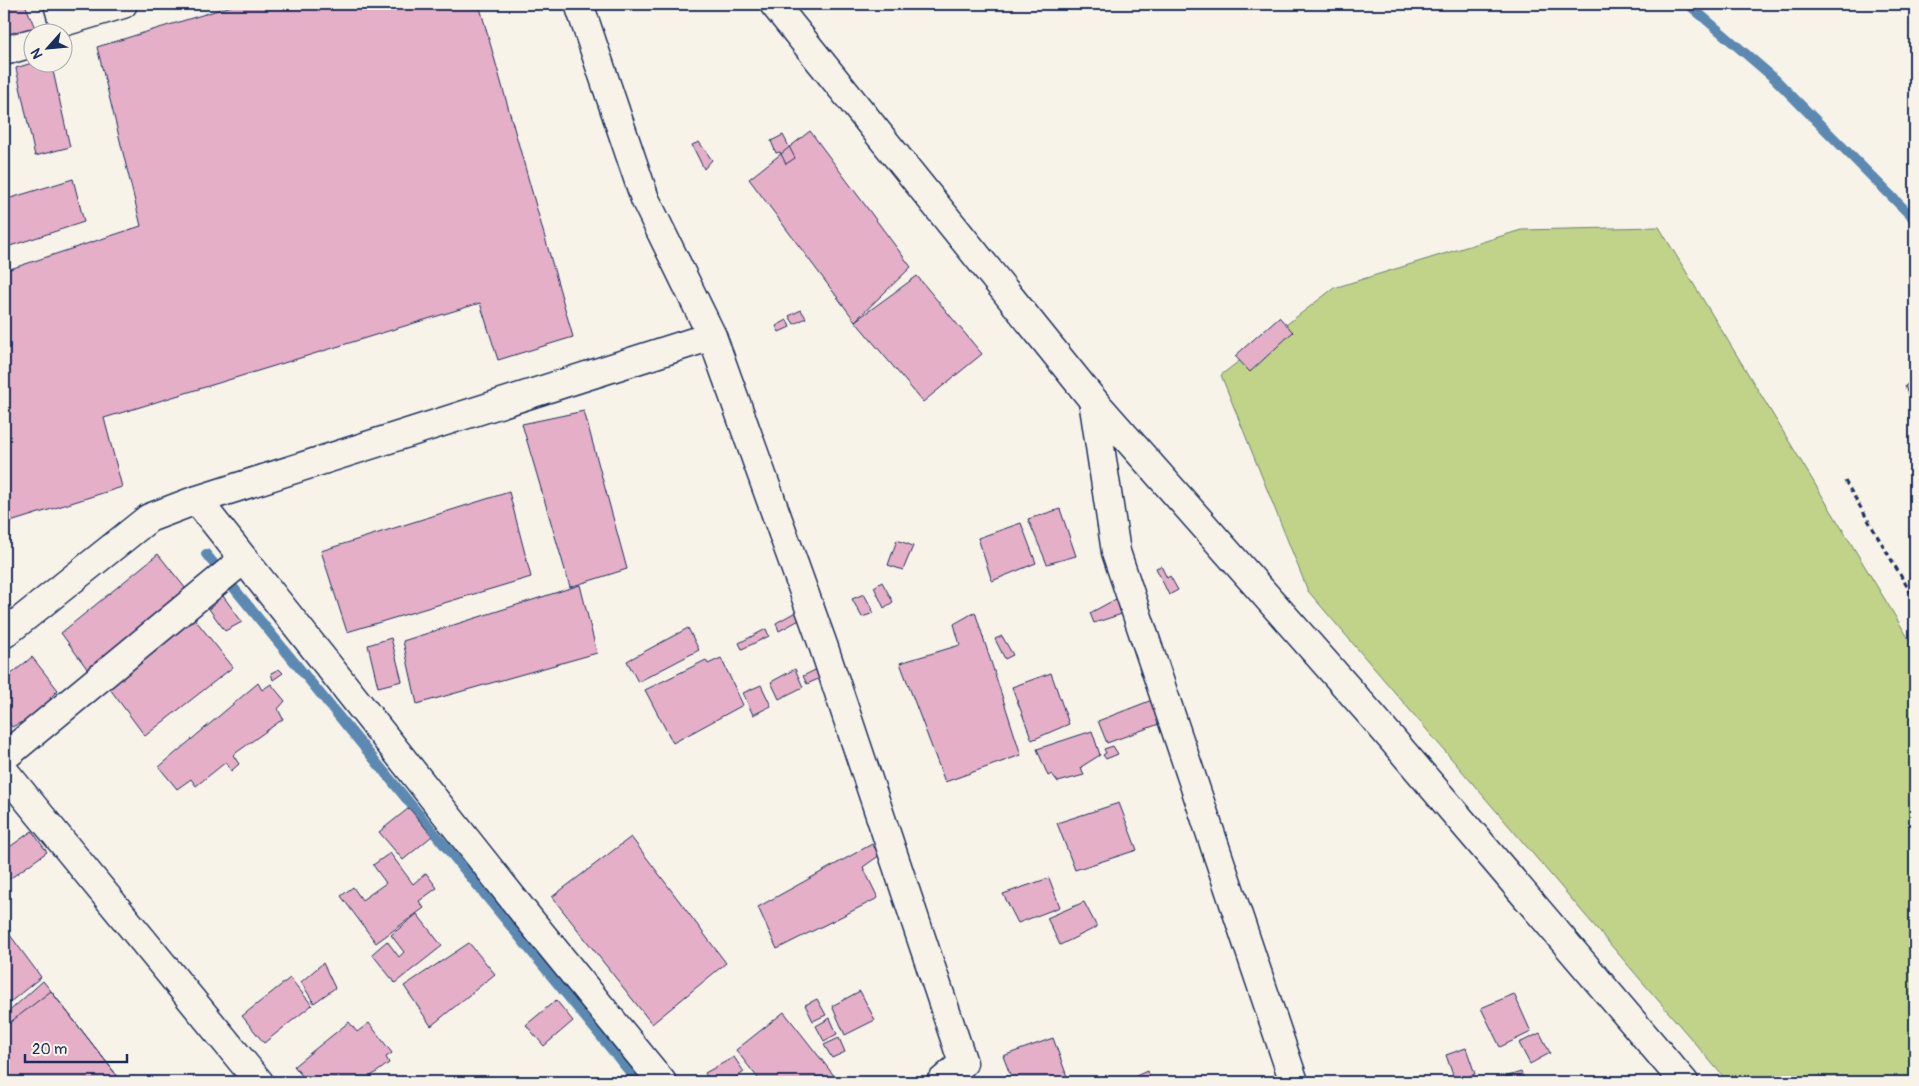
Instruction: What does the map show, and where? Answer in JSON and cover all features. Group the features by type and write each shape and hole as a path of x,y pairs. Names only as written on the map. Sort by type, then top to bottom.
{"street":[{"path":"59,19 123,4"},
{"path":"579,4 645,199 712,336 823,645 963,1063 941,1082"},
{"path":"774,4 1093,400 1374,718 1684,1082"},
{"path":"4,51 22,46"},
{"path":"4,634 149,518 197,500 712,336"},
{"path":"1093,400 1116,552 1294,1082"},
{"path":"197,500 524,912 662,1082"},
{"path":"4,758 244,559"},
{"path":"4,771 259,1082"}],"path":[{"path":"1845,481 1915,600"}],"green space":[{"path":"1659,227 1915,649 1915,1082 1728,1082 1308,591 1221,375 1334,288 1521,230"}],"building":[{"path":"4,4 25,4 32,22 22,22 22,33 4,39"},
{"path":"238,4 479,4 573,337 498,360 480,303 104,418 122,487 4,524 4,271 141,226 97,47"},
{"path":"22,66 22,72 53,72 70,147 35,156 16,68"},
{"path":"810,131 911,267 855,321 749,179"},
{"path":"783,135 795,158 786,164 780,152 776,153 771,141"},
{"path":"699,142 712,160 704,169 692,145"},
{"path":"73,179 84,222 4,248 4,200"},
{"path":"917,276 982,354 923,402 855,321"},
{"path":"801,310 806,318 794,324 789,316"},
{"path":"1279,317 1293,332 1250,372 1235,356"},
{"path":"787,320 790,327 779,332 776,326"},
{"path":"1911,382 1915,390 1915,397 1911,400 1905,386"},
{"path":"584,411 627,569 570,587 522,424"},
{"path":"509,492 531,577 347,632 321,551"},
{"path":"1060,509 1076,556 1047,564 1028,519"},
{"path":"1021,523 1036,563 992,581 978,538"},
{"path":"897,540 913,546 903,570 888,565"},
{"path":"158,554 186,589 88,670 61,633"},
{"path":"1161,566 1167,578 1170,576 1178,590 1169,595 1156,568"},
{"path":"882,582 893,602 884,608 874,587"},
{"path":"580,585 597,653 417,704 403,641"},
{"path":"864,594 874,613 862,617 852,599"},
{"path":"223,596 242,622 225,631 209,609 217,602 216,599"},
{"path":"1116,599 1122,614 1094,623 1090,613"},
{"path":"801,609 805,617 779,631 776,623"},
{"path":"975,612 1021,755 945,782 900,663 960,645 954,624"},
{"path":"193,617 233,667 145,736 107,685"},
{"path":"688,628 699,650 638,682 627,661"},
{"path":"766,629 769,636 742,649 739,643"},
{"path":"1002,636 1013,655 1005,659 995,639"},
{"path":"391,638 402,681 378,687 368,645"},
{"path":"32,657 58,690 50,698 53,705 24,725 22,722 12,727 4,717 4,680"},
{"path":"721,658 743,705 673,743 645,690 706,660 708,664"},
{"path":"821,667 825,676 807,684 803,676"},
{"path":"279,669 283,673 273,680 271,673"},
{"path":"795,669 803,687 779,699 771,682"},
{"path":"1051,673 1069,724 1032,740 1012,687"},
{"path":"258,683 262,690 271,684 285,701 278,709 283,719 233,755 239,764 231,771 226,762 196,786 191,779 177,789 159,767"},
{"path":"761,685 771,706 753,715 743,693"},
{"path":"1152,700 1159,724 1107,743 1098,721"},
{"path":"1092,731 1100,755 1081,767 1084,775 1058,782 1052,774 1048,776 1037,749"},
{"path":"1113,746 1118,754 1106,759 1103,755 1106,753 1104,749"},
{"path":"1119,803 1137,850 1075,870 1057,823"},
{"path":"409,808 432,836 403,860 379,832"},
{"path":"32,831 47,852 4,883 4,851"},
{"path":"631,837 726,963 652,1024 552,897"},
{"path":"872,844 880,855 863,867 878,898 777,949 758,907"},
{"path":"390,853 413,884 426,873 437,888 419,901 424,908 376,943 341,896 353,887 362,900 386,883 373,865"},
{"path":"1049,878 1060,907 1018,923 1003,894"},
{"path":"1084,902 1097,927 1060,945 1047,918"},
{"path":"417,914 442,946 395,983 372,954 387,941 399,957 404,952 391,935"},
{"path":"4,927 41,977 4,1007"},
{"path":"469,943 495,974 431,1026 404,986"},
{"path":"323,963 335,988 314,1003 301,982"},
{"path":"290,978 312,1005 264,1043 242,1016"},
{"path":"43,981 122,1082 4,1082 4,1016"},
{"path":"51,991 122,1082 4,1082 4,1027"},
{"path":"860,991 875,1020 845,1035 832,1006"},
{"path":"1514,994 1531,1032 1500,1047 1481,1008"},
{"path":"817,999 826,1015 813,1021 805,1005"},
{"path":"556,1000 573,1021 544,1046 526,1025"},
{"path":"784,1012 839,1082 761,1082 736,1050"},
{"path":"830,1018 837,1034 824,1041 816,1026"},
{"path":"349,1022 357,1032 369,1023 392,1053 386,1057 389,1063 363,1082 307,1082 294,1066"},
{"path":"1540,1033 1550,1053 1530,1064 1519,1043"},
{"path":"839,1038 845,1052 832,1058 824,1045"},
{"path":"1053,1038 1069,1082 1013,1082 1003,1056"},
{"path":"1466,1048 1475,1074 1455,1081 1446,1055"},
{"path":"734,1057 744,1072 729,1082 710,1082 705,1073"},
{"path":"1147,1071 1152,1082 1137,1082 1134,1077"},
{"path":"1521,1072 1525,1082 1489,1082"}],"waterway":[{"path":"1688,4 1774,78 1915,220"},
{"path":"206,554 638,1082"}]}
